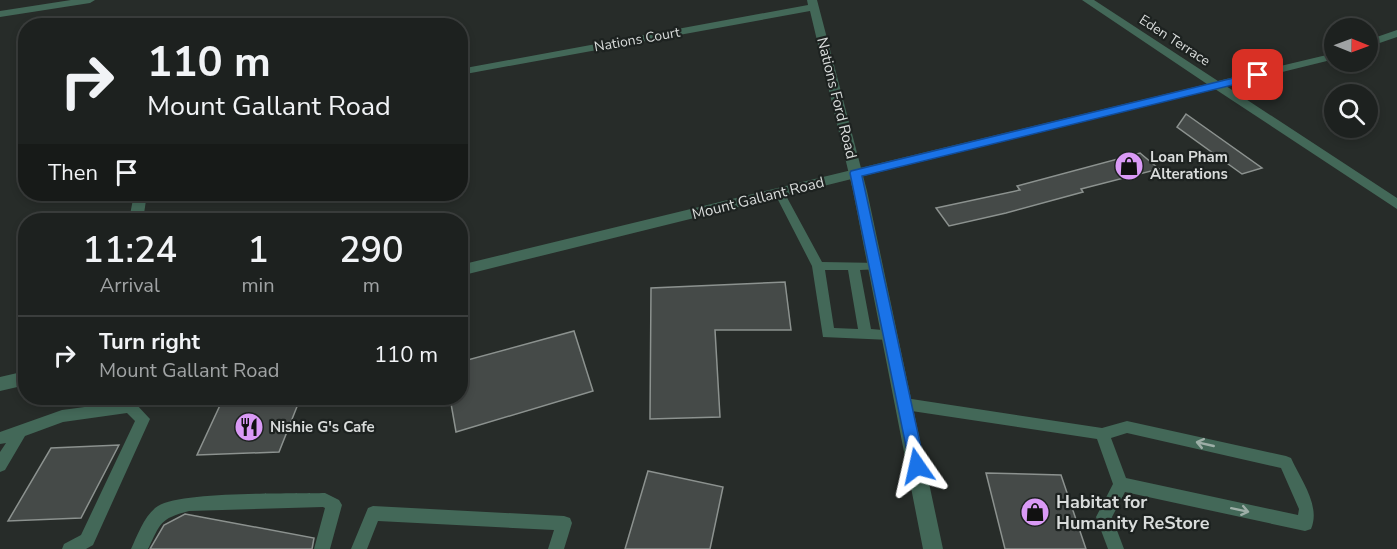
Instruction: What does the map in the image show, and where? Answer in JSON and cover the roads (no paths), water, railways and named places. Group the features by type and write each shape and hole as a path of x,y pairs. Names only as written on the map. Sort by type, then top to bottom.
{"street":[{"path":"0,14 90,0"},
{"name":"Eden Terrace","path":"1087,0 1397,204"},
{"name":"Nations Court","path":"468,70 813,4"},
{"name":"Nations Ford Road","path":"813,4 856,173 933,549"},
{"path":"1378,40 1397,33"},
{"name":"Mount Gallant Road","path":"468,269 1324,59"},
{"path":"0,384 18,380"}],"lane":[{"path":"779,192 818,266 828,333 890,335"},
{"path":"818,266 876,266"},
{"path":"853,266 865,334"},
{"path":"905,404 1102,434 1127,427 1286,463 1308,509 1305,524 1121,484"},
{"path":"0,438 62,416 130,407 143,420 87,540 70,549"},
{"path":"0,465 20,432"},
{"path":"1102,434 1121,484 1104,517 1116,549"},
{"path":"139,549 154,521 163,511 189,504 325,500 334,506 322,549"},
{"path":"359,549 373,513 564,523 556,549"}],"place":[{"name":"Loan Pham Alterations","path":"1129,166"},
{"name":"Nishie G's Cafe","path":"249,427"},
{"name":"Habitat for Humanity ReStore","path":"1035,512"}]}
